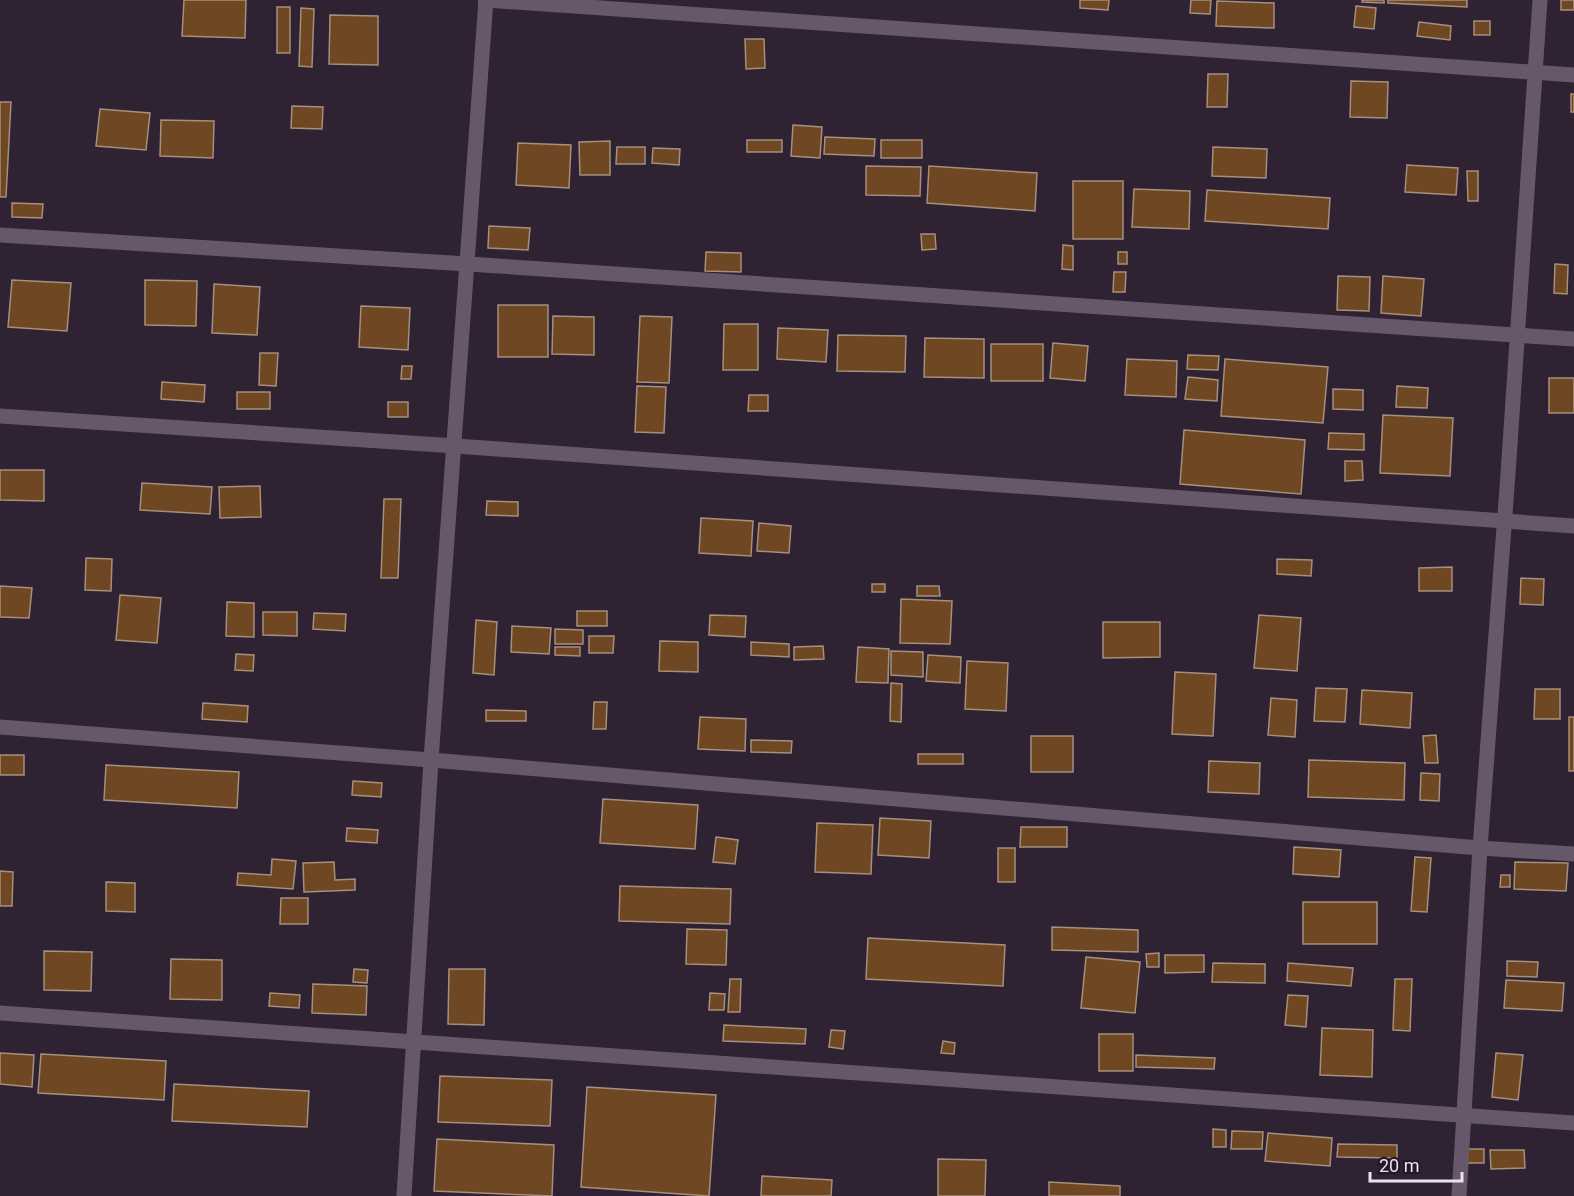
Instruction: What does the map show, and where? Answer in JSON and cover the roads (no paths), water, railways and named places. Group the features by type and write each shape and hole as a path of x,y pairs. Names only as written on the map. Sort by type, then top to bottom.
{"street":[{"path":"404,1196 432,760 486,0 1574,75"},
{"path":"1459,1196 1480,848 1540,0"},
{"path":"0,235 468,264 1574,339"},
{"path":"0,416 456,446 1574,526"},
{"path":"0,727 432,760 1574,854"},
{"path":"0,1013 1574,1123"}]}
